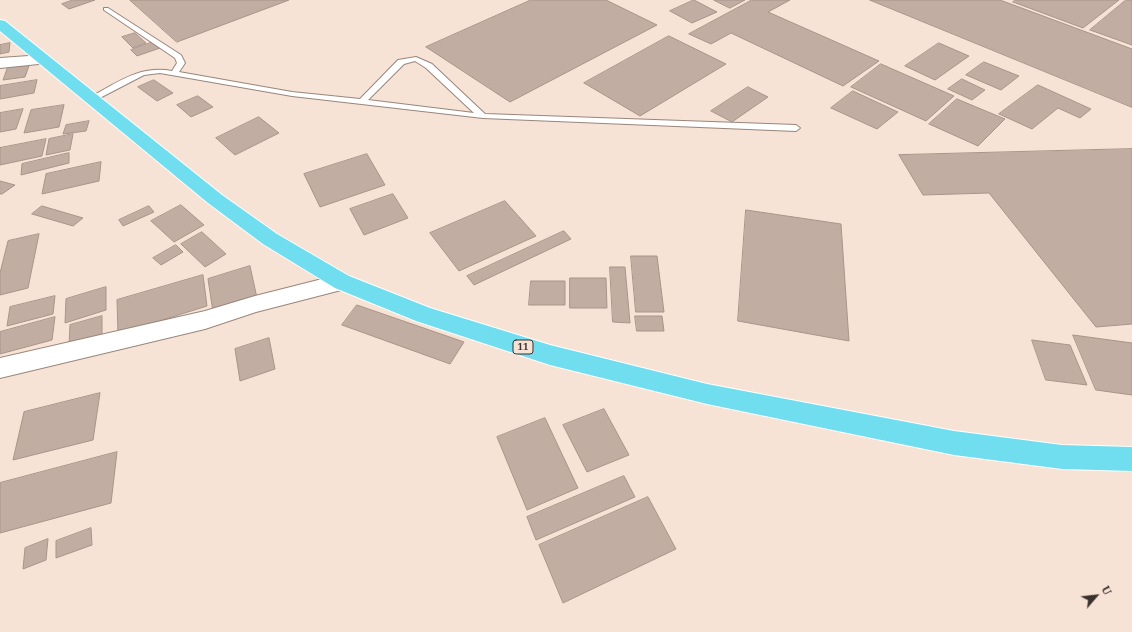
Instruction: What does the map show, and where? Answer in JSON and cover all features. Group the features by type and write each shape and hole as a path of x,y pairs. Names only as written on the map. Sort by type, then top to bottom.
{"highway":[{"name":"11","path":"0,24 220,203 270,239 342,282 424,315 509,343 707,394 954,443 1062,457 1132,459"}],"street":[{"path":"0,63 43,60"},
{"path":"0,368 205,320 255,304 342,282"}],"lane":[{"path":"106,8 178,57 181,63 174,74"},
{"path":"361,103 401,62 416,58 429,66 483,116"},
{"path":"92,100 142,73 156,71 261,90 361,103 483,116 796,128"}],"building":[{"path":"73,0 95,0 69,9 62,4"},
{"path":"130,0 289,0 177,42"},
{"path":"531,0 606,0 657,25 510,102 426,47"},
{"path":"694,0 717,12 692,23 670,11"},
{"path":"714,0 745,0 730,8"},
{"path":"752,0 790,0 768,12 879,61 843,86 731,33 711,44 689,34"},
{"path":"870,0 1000,0 1132,49 1132,107"},
{"path":"1015,0 1119,0 1083,28 1013,2"},
{"path":"1126,0 1132,0 1132,45 1090,30"},
{"path":"135,33 146,43 133,48 122,37"},
{"path":"669,36 726,64 640,116 584,83"},
{"path":"153,42 160,48 137,56 131,50"},
{"path":"10,43 9,52 0,54 0,45"},
{"path":"939,43 969,56 935,80 905,66"},
{"path":"984,62 1019,76 1001,90 966,75"},
{"path":"30,63 25,77 3,80 8,66"},
{"path":"881,64 954,96 926,121 851,87"},
{"path":"962,79 985,90 972,100 948,89"},
{"path":"37,80 34,93 0,99 0,86"},
{"path":"154,80 173,93 157,101 138,87"},
{"path":"1038,85 1091,109 1080,118 1058,108 1032,129 999,114"},
{"path":"748,87 768,97 732,122 711,111"},
{"path":"853,91 898,112 877,129 831,108"},
{"path":"198,96 213,107 191,117 177,105"},
{"path":"957,99 1005,119 978,146 929,124"},
{"path":"64,105 59,127 24,133 31,110"},
{"path":"23,109 16,129 0,132 0,113"},
{"path":"259,117 279,133 235,155 216,138"},
{"path":"89,121 86,131 63,134 66,125"},
{"path":"73,134 70,150 46,155 49,139"},
{"path":"46,139 42,156 0,165 0,148"},
{"path":"1132,149 1132,324 1096,327 989,193 923,195 899,155"},
{"path":"69,153 69,163 21,175 22,164"},
{"path":"367,154 385,185 320,207 304,174"},
{"path":"101,162 99,181 42,194 46,174"},
{"path":"0,181 15,185 0,194"},
{"path":"393,194 408,218 364,235 350,209"},
{"path":"505,201 536,236 459,271 430,233"},
{"path":"181,205 204,225 174,242 151,221"},
{"path":"42,206 83,218 73,226 32,214"},
{"path":"149,206 154,212 123,226 119,220"},
{"path":"746,210 841,224 849,341 738,321"},
{"path":"564,231 571,239 474,285 467,276"},
{"path":"202,232 226,254 205,267 181,244"},
{"path":"39,234 28,288 0,295 0,273 8,241"},
{"path":"176,245 183,252 161,265 153,258"},
{"path":"631,256 657,256 664,312 636,312"},
{"path":"250,266 257,298 213,312 208,279"},
{"path":"610,267 625,267 630,323 613,322"},
{"path":"203,275 207,306 118,334 117,300"},
{"path":"570,278 606,278 607,308 570,308"},
{"path":"531,281 565,281 565,305 529,305"},
{"path":"106,287 106,310 65,323 66,299"},
{"path":"55,296 53,314 7,326 10,307"},
{"path":"357,305 464,342 450,364 342,325"},
{"path":"102,316 102,336 69,346 70,325"},
{"path":"635,316 662,316 664,331 637,331"},
{"path":"55,317 52,340 0,354 0,332"},
{"path":"1073,335 1132,343 1132,395 1096,390"},
{"path":"269,338 275,369 240,381 235,349"},
{"path":"1032,340 1070,345 1087,385 1046,380"},
{"path":"100,393 93,440 13,460 24,412"},
{"path":"604,409 629,455 587,472 563,425"},
{"path":"545,418 578,488 527,510 497,437"},
{"path":"117,452 111,503 0,533 0,483"},
{"path":"624,476 635,497 536,540 527,517"},
{"path":"648,497 676,549 563,603 539,545"},
{"path":"91,528 92,545 56,558 56,541"},
{"path":"48,539 46,560 23,569 25,548"}]}
